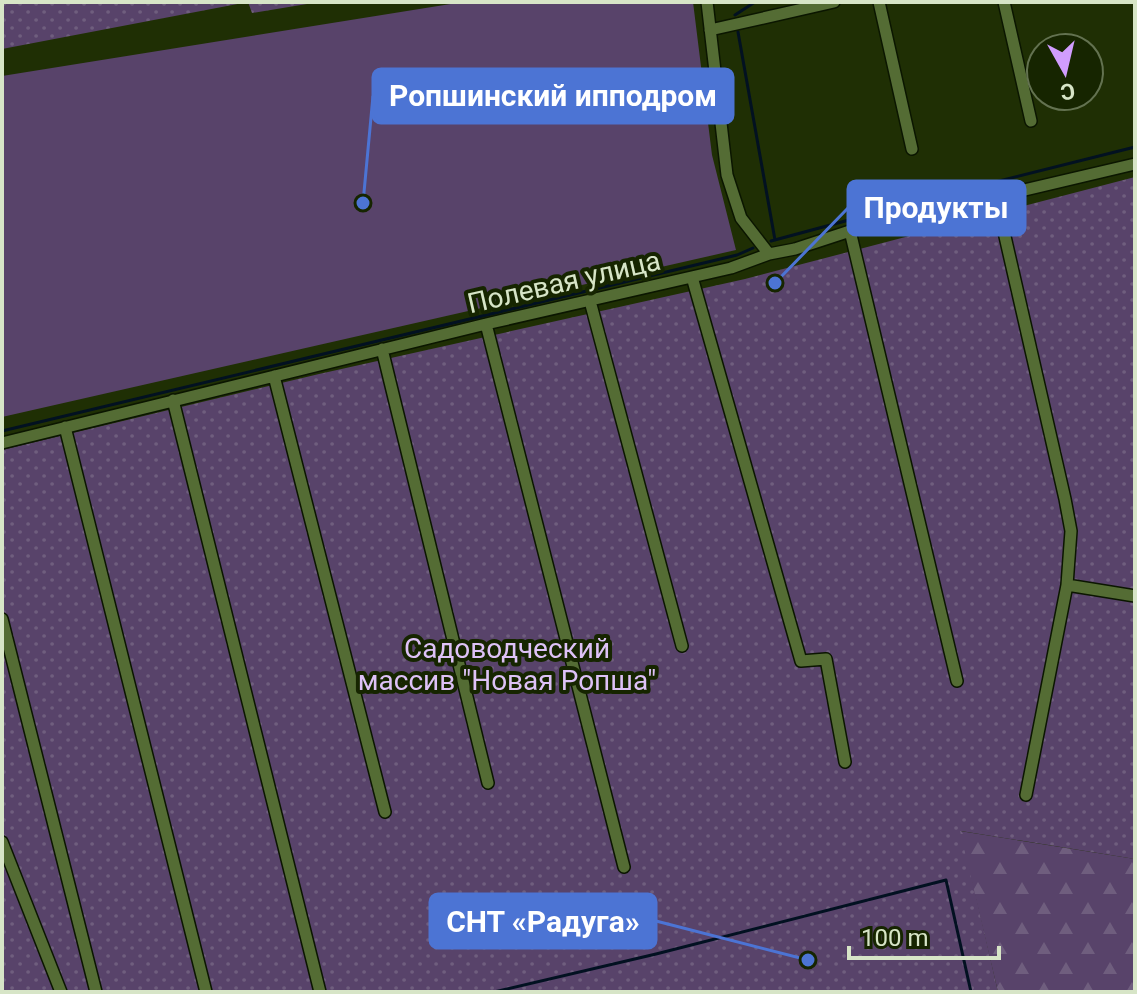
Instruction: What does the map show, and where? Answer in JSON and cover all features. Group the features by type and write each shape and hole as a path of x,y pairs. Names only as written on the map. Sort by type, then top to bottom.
{"street":[{"path":"707,2 727,175 741,218 769,254"},
{"path":"710,30 834,2"},
{"path":"879,2 912,149"},
{"path":"1004,2 1031,121"},
{"name":"Полевая улица","path":"2,443 486,324 731,268 850,231 1135,164"},
{"path":"996,197 1071,531 1067,585 1026,795"},
{"path":"850,231 957,681"},
{"path":"692,277 801,661 826,659 845,762"},
{"path":"590,301 682,646"},
{"path":"486,324 624,867"},
{"path":"382,349 488,783"},
{"path":"274,376 385,812"},
{"path":"173,400 320,992"},
{"path":"65,427 206,992"},
{"path":"1067,585 1135,596"},
{"path":"2,619 96,992"},
{"path":"2,842 6,864 61,992"}],"green space":[{"path":"2,2 248,2 2,49"},
{"path":"248,2 319,2 252,13"},
{"path":"463,2 693,2 712,155 736,250 2,417 2,76"},
{"name":"Садоводческий массив \"Новая Ропша\"","path":"1135,177 1135,859 961,831 998,992 2,992 2,450 319,374 745,279"},
{"path":"960,831 1135,859 1135,992 998,992"}],"waterway":[{"path":"735,15 755,2"},
{"path":"738,32 775,240"},
{"path":"771,241 1135,147"},
{"path":"2,431 737,255 753,248"},
{"path":"494,992 946,880 971,992"}],"place":[{"name":"Ропшинский ипподром","path":"363,203"},
{"name":"Продукты","path":"775,283"},
{"name":"СНТ «Радуга»","path":"808,960"}]}
